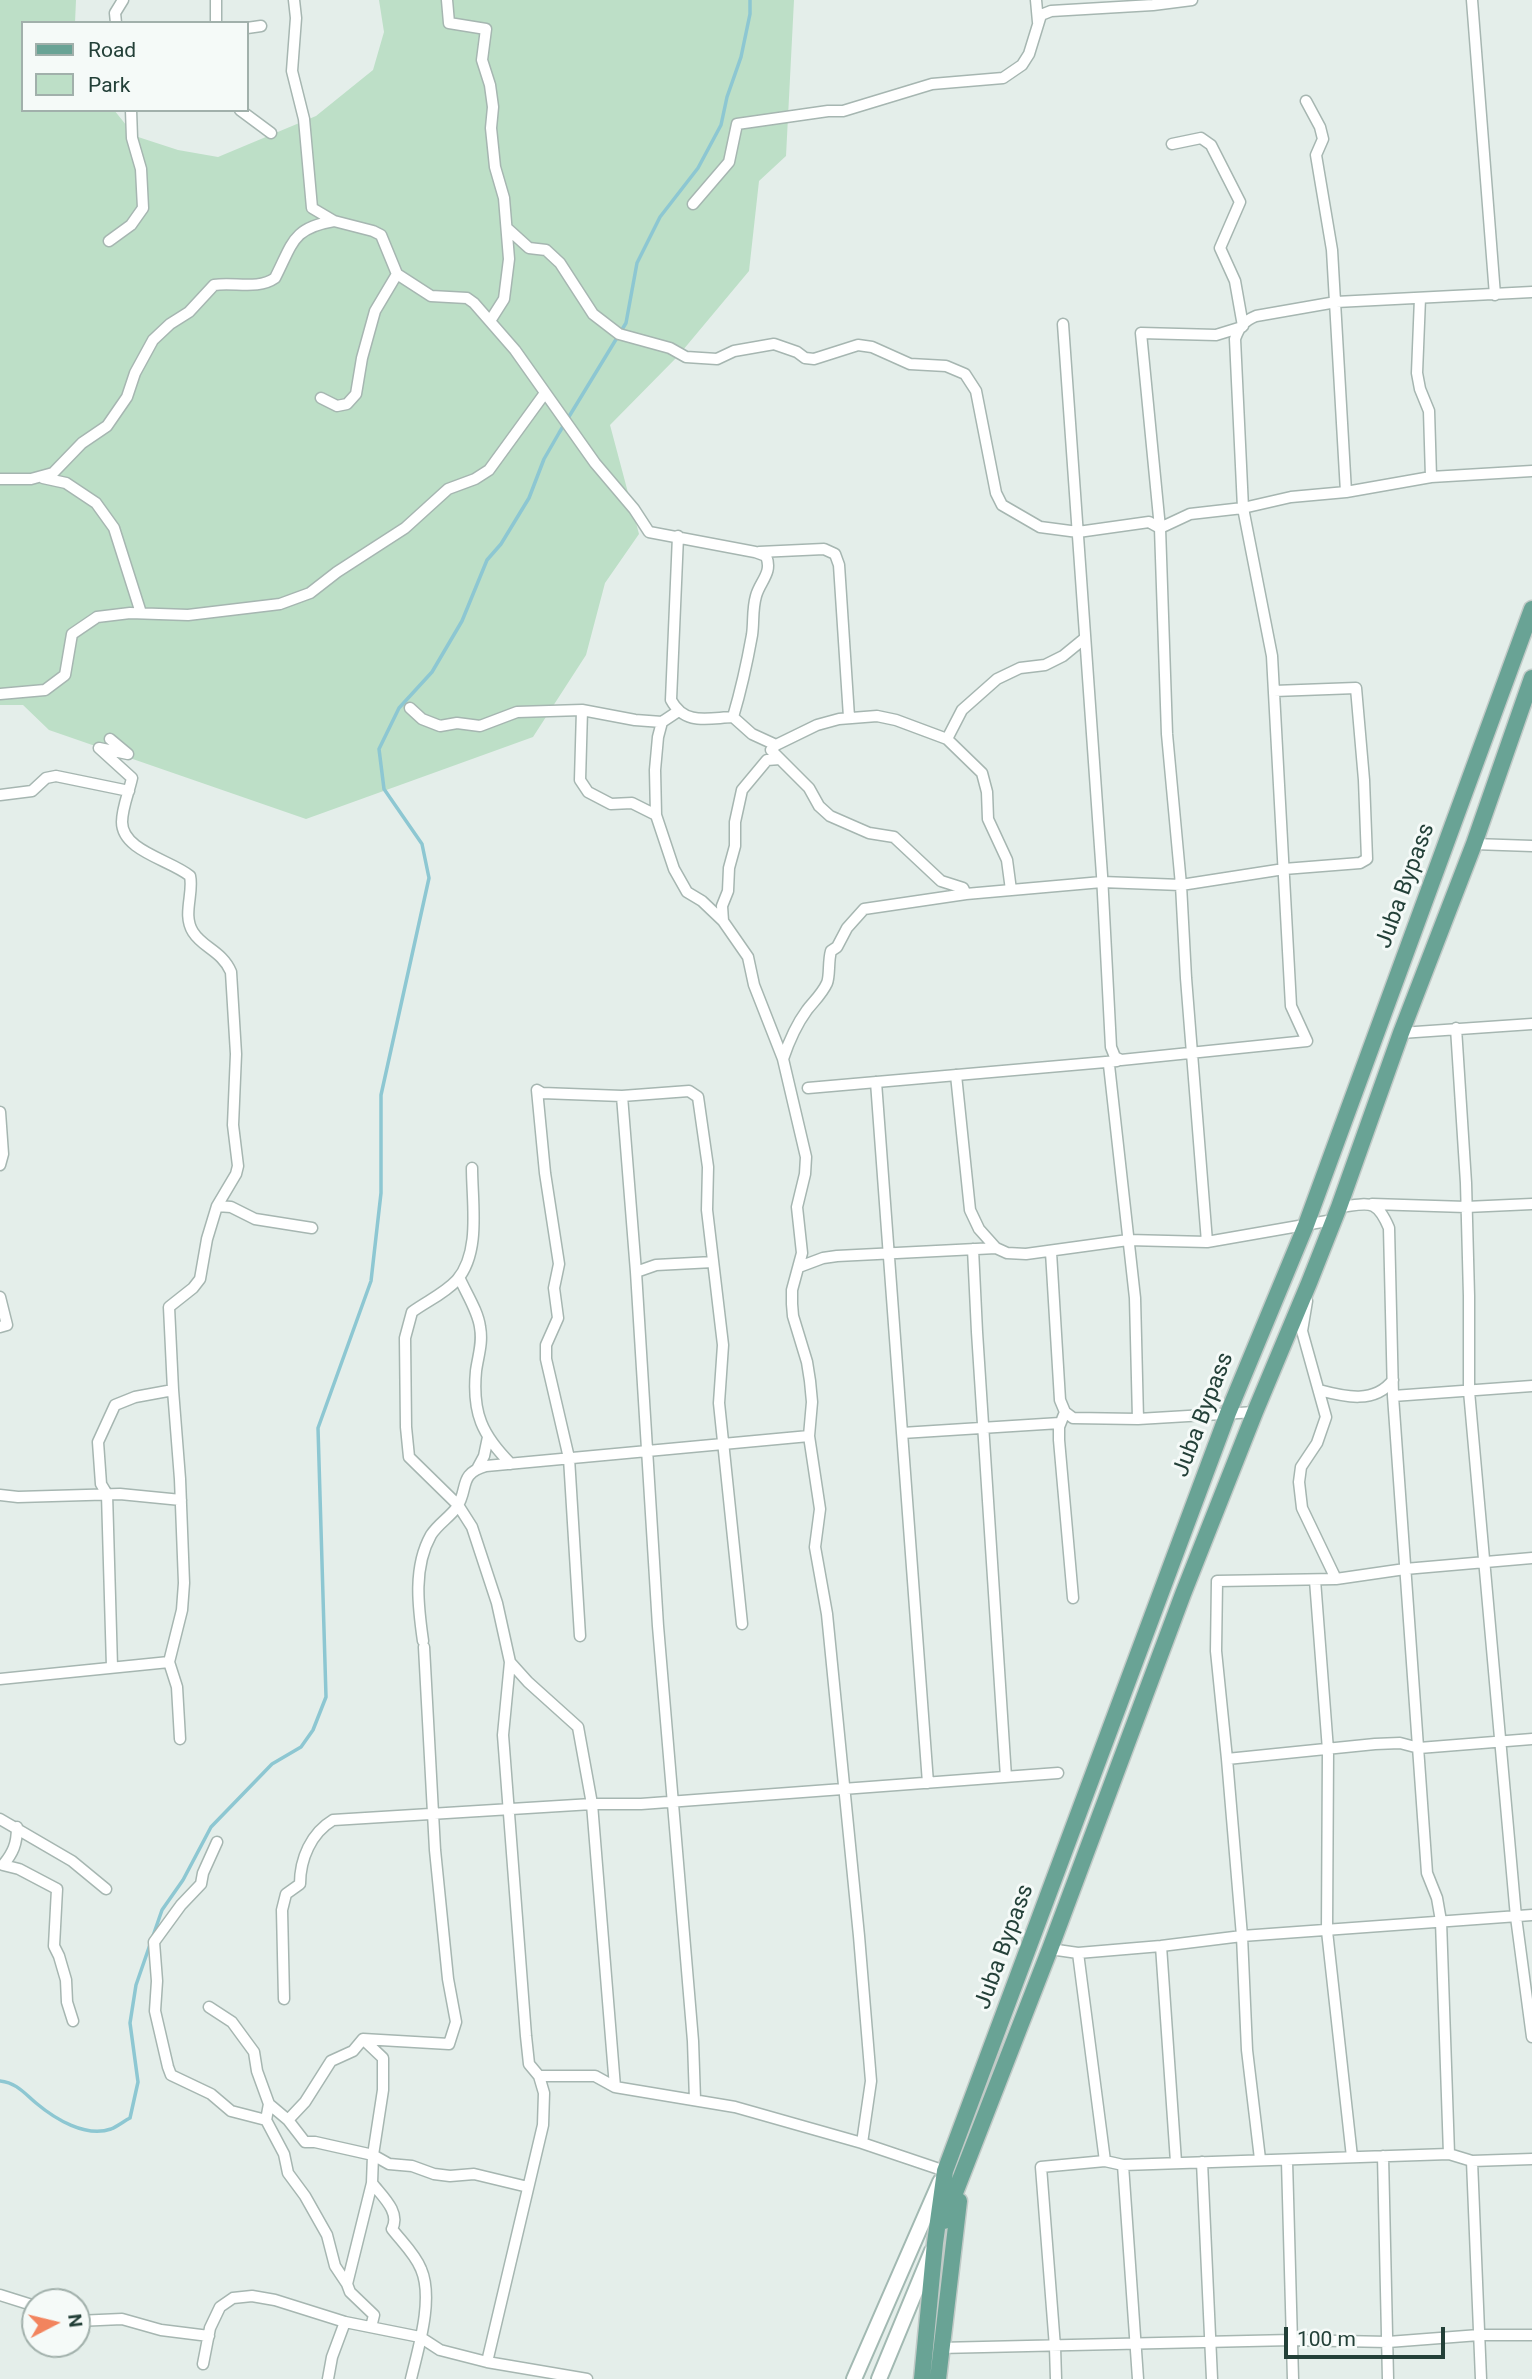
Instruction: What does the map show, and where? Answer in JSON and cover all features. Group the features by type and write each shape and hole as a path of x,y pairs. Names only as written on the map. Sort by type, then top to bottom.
{"main road":[{"name":"Juba Bypass","path":"938,2379 932,2348 935,2243 945,2171 1228,1413 1306,1225 1532,609"},
{"name":"Juba Bypass","path":"935,2243 961,2182 1255,1412 1336,1213 1401,1033 1475,844 1532,678"},
{"path":"854,2379 945,2171"},
{"name":"Juba Bypass","path":"922,2379 932,2348 961,2182"},
{"path":"879,2379 935,2243"}],"street":[{"path":"116,21 115,13 123,0"},
{"path":"216,0 216,21"},
{"path":"294,0 296,18 292,71 304,119 312,208 334,221 381,235 397,274 430,296 467,298 515,349 595,463 634,509 649,532 766,556 770,565 769,573 759,586 752,609 752,632 733,717"},
{"path":"447,0 449,23 485,29 482,60 493,107 491,128 495,167 504,198 509,259 504,299 490,321"},
{"path":"1036,0 1038,22"},
{"path":"693,204 729,162 737,124 843,111 932,84 1003,78 1022,65 1029,54 1041,15 1051,11 1117,3 1192,0"},
{"path":"1472,0 1495,295"},
{"path":"248,28 261,26"},
{"path":"1306,101 1323,139 1316,155 1332,250 1346,492"},
{"path":"110,241 131,225 142,208 141,169 132,138 131,112"},
{"path":"243,112 271,133"},
{"path":"1172,144 1201,138 1211,145 1240,202 1220,248 1235,281 1243,327"},
{"path":"0,479 31,479 53,473 82,443 107,426 127,397 135,373 153,340 170,324 190,312 214,285 237,283 258,286 268,283 275,278 300,232 315,224 334,221"},
{"path":"508,229 529,247 546,250 560,263 593,314 620,334 670,348 686,357 717,359 734,351 774,344 797,352 805,358 814,359 859,345 872,347 910,364 946,366 964,374 976,391 996,493 1002,505 1040,527 1078,532 1149,522 1160,528"},
{"path":"321,398 337,406 347,404 356,394 362,358 375,311 397,274"},
{"path":"808,1088 1307,1041 1291,1006 1272,656 1243,508 1235,340 1245,321 1256,316 1336,302 1532,292"},
{"path":"1420,298 1417,373 1429,411 1432,477"},
{"path":"1207,1242 1181,885 1167,734 1160,528 1141,333 1216,335 1243,327 1256,316"},
{"path":"1063,324 1111,1047 1115,1058 1121,1060"},
{"path":"0,694 45,690 65,675 72,634 97,617 141,613 188,615 280,604 310,593 405,528 448,489 475,479 489,470 545,393"},
{"path":"1160,528 1190,514 1243,508 1291,497 1346,492 1432,477 1532,471"},
{"path":"39,477 66,483 96,503 114,528 141,613"},
{"path":"678,536 671,700 677,712 689,718 733,717 752,734 776,745"},
{"path":"755,552 824,549 835,554 839,565 849,717"},
{"path":"947,739 962,710 997,679 1020,668 1045,665 1063,656 1084,638"},
{"path":"783,1059 799,1022 829,980 827,965 831,951 837,947 847,929 864,909 966,894 1102,882 1181,885 1284,869 1360,863 1367,859 1356,688 1274,691"},
{"path":"410,708 422,719 440,726 457,723 480,726 517,712 582,710 662,722 677,712"},
{"path":"582,710 580,780 588,792 611,804 632,803 656,815"},
{"path":"966,894 963,888 941,881 894,837 869,833 830,816 819,806 809,788 771,750 817,725 849,717 877,716 896,720 947,739 982,773 987,792 988,818 1007,860 1011,890"},
{"path":"662,722 656,759 656,815 674,869 687,891 723,921 748,957 754,985 783,1059 806,1163 797,1207 802,1252 792,1290 792,1304 810,1381 812,1402 809,1436 820,1508 815,1547 827,1614 871,2081 862,2143"},
{"path":"110,739 128,754 99,748 132,778 122,825 125,836 135,845 190,876 188,914 193,933 227,961 232,972 236,1054 233,1125 238,1166 217,1206 207,1239 200,1279 169,1307 181,1500 183,1598 169,1662 177,1687 180,1739"},
{"path":"723,921 722,906 728,891 729,868 735,846 735,822 742,790 767,760 780,759"},
{"path":"0,795 32,791 46,778 56,776 129,791"},
{"path":"1475,844 1532,846"},
{"path":"1401,1033 1532,1024"},
{"path":"1456,1028 1466,1207 1469,1391 1516,1917 1532,2037"},
{"path":"1110,1065 1135,1298 1138,1419"},
{"path":"956,1075 970,1210 979,1229 996,1248 1007,1253 1051,1252 1128,1240 1207,1242 1306,1225 1336,1213 1371,1204 1466,1207 1532,1203"},
{"path":"876,1082 928,1783"},
{"path":"580,1636 569,1458 546,1359 546,1345 558,1318 554,1288 559,1264 545,1172 537,1090 554,1094 622,1096 689,1091 698,1097 708,1167 707,1210 723,1345 719,1403 742,1623"},
{"path":"622,1096 672,1802 693,2041 695,2100"},
{"path":"0,1112 3,1154 0,1165"},
{"path":"472,1168 472,1242 467,1262 459,1277 440,1296 412,1312 405,1338 406,1426 409,1457 458,1506 472,1527 497,1603 510,1662 503,1735 526,2036 529,2063 538,2076 544,2093 544,2125 487,2362"},
{"path":"1371,1204 1382,1212 1389,1228 1393,1380 1428,1880 1437,1898 1441,1921 1449,2154"},
{"path":"217,1206 231,1207 255,1219 312,1228"},
{"path":"799,1267 823,1258 996,1248"},
{"path":"973,1249 1006,1777"},
{"path":"1051,1252 1060,1400 1065,1412 1073,1418 1081,1419 1138,1419 1255,1412"},
{"path":"636,1272 656,1265 713,1262"},
{"path":"459,1277 480,1325 481,1346 475,1388 480,1423 492,1445 511,1464"},
{"path":"1309,1283 1302,1331 1325,1406 1324,1426 1301,1467 1301,1508 1336,1579"},
{"path":"0,1297 7,1325 0,1327"},
{"path":"1319,1390 1344,1397 1371,1396 1385,1391 1393,1380"},
{"path":"1394,1396 1532,1387"},
{"path":"112,1667 107,1494 101,1483 98,1442 115,1405 135,1397 173,1390"},
{"path":"1065,1412 1060,1423 1059,1440 1073,1598"},
{"path":"902,1433 1060,1423"},
{"path":"477,1469 809,1436"},
{"path":"363,2039 449,2044 456,2022 446,1966 433,1815 419,1609 419,1569 433,1532 458,1506 466,1479 477,1469 487,1448 488,1437"},
{"path":"0,1495 19,1497 107,1494 181,1500"},
{"path":"1260,2160 1247,2050 1242,1936 1216,1651 1217,1581 1336,1579 1405,1569 1532,1558"},
{"path":"1315,1580 1328,1750 1327,1931 1352,2157"},
{"path":"0,1679 169,1662"},
{"path":"510,1662 578,1727 592,1804 615,2087"},
{"path":"1227,1759 1387,1744 1419,1748 1532,1739"},
{"path":"284,1999 282,1910 286,1894 300,1884 300,1871 312,1838 320,1828 333,1820 592,1804 672,1802 1058,1773"},
{"path":"0,1819 72,1861 106,1889"},
{"path":"17,1827 17,1841 3,1865 19,1869 57,1889 54,1946 66,1980 67,2002 73,2021"},
{"path":"217,1842 201,1884 181,1905 154,1942 157,1981 155,2011 171,2075 211,2094 231,2111 266,2119"},
{"path":"1050,1949 1079,1953 1161,1947 1242,1936 1532,1915"},
{"path":"1161,1947 1176,2162"},
{"path":"1079,1953 1105,2161"},
{"path":"209,2007 232,2022 254,2052 257,2071 269,2104 288,2120 305,2142 373,2155 389,2164 412,2166 434,2174 474,2174 528,2187"},
{"path":"288,2120 309,2096 331,2061 353,2051 363,2039"},
{"path":"347,2284 372,2183 373,2155 383,2090 383,2058 363,2039"},
{"path":"538,2076 595,2076 615,2087 735,2107 862,2143 945,2171"},
{"path":"269,2104 266,2119 284,2154 288,2173 305,2196 327,2235 335,2266 350,2292 373,2315 371,2327"},
{"path":"1056,2379 1041,2167 1105,2161 1123,2165 1449,2154 1472,2161 1532,2159"},
{"path":"1383,2156 1388,2379"},
{"path":"1287,2161 1293,2379"},
{"path":"1472,2161 1481,2379"},
{"path":"1202,2162 1212,2379"},
{"path":"1123,2165 1138,2379"},
{"path":"372,2183 395,2213 392,2229 415,2257 423,2272 426,2303 411,2379"},
{"path":"0,2295 21,2302"},
{"path":"203,2364 209,2336 220,2307 233,2298 252,2296 275,2300 345,2322 420,2337 440,2350 530,2374 587,2379"},
{"path":"91,2320 122,2319 161,2330 209,2336"},
{"path":"328,2379 332,2357 345,2322"},
{"path":"932,2348 1210,2341 1388,2342 1479,2335 1532,2335"}],"green space":[{"path":"0,0 76,0 75,21 21,21 21,112 116,112 135,136 178,150 218,157 316,116 373,70 384,32 379,0 794,0 786,156 759,181 749,271 678,356 610,425 639,534 605,583 586,655 533,737 306,819 49,730 23,705 0,705"}],"waterway":[{"path":"0,2081 16,2086 52,2115 81,2129 111,2129 130,2118 138,2082 130,2023 136,1985 162,1910 183,1880 211,1827 272,1764 301,1747 313,1730 326,1697 318,1428 371,1281 381,1193 381,1095 429,878 422,844 384,789 379,749 399,708 432,672 462,621 487,560 501,544 529,498 544,459 626,323 637,263 660,217 698,168 721,125 727,97 741,57 750,14 750,0"}]}
